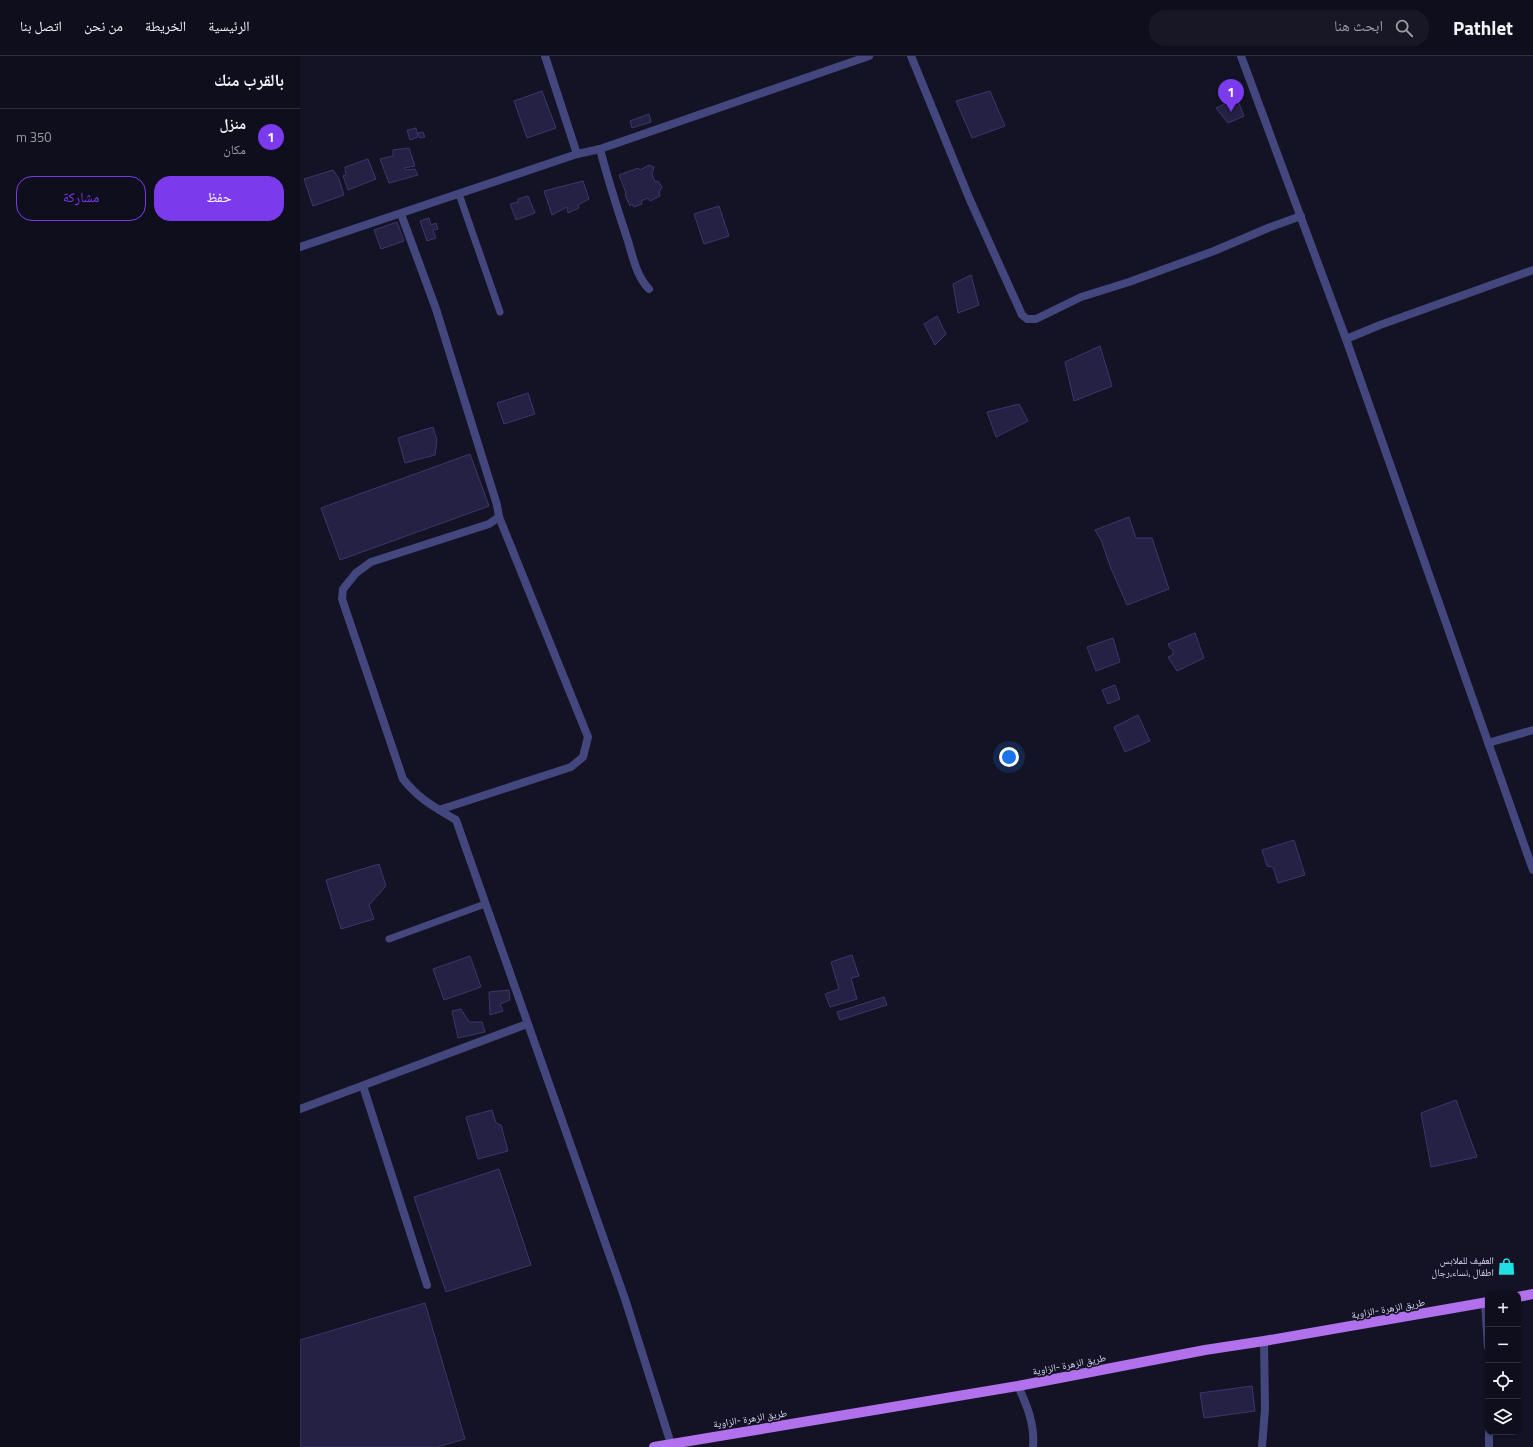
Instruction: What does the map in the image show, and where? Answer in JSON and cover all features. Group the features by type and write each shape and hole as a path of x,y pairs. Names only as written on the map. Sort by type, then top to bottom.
{"main road":[{"path":"1521,1296 1533,1294"},
{"name":"طريق الزهرة -الزاوية","path":"654,1447 1018,1386 1205,1350 1485,1303"}],"street":[{"path":"545,56 577,154"},
{"path":"300,247 577,154 600,149 869,56"},
{"path":"911,56 970,200 1022,315 1027,319 1036,319 1081,297 1129,282 1214,251 1301,216"},
{"path":"1241,56 1346,339 1533,870"},
{"path":"600,149 608,182 642,282 649,289"},
{"path":"401,214 436,309 498,505 499,517 588,737 583,757 571,767 439,810"},
{"path":"1346,339 1533,270"},
{"path":"499,517 489,524 371,562 356,573 343,589 342,599 403,779 412,790 426,802 456,820 624,1299 671,1444"},
{"path":"1488,743 1533,730"},
{"path":"300,1109 527,1024"},
{"path":"362,1086 427,1285"},
{"path":"1262,1447 1265,1409 1264,1341"},
{"path":"1018,1386 1028,1407 1032,1447"},
{"path":"1489,1435 1489,1447"}],"lane":[{"path":"459,194 500,312"},
{"path":"389,940 485,904"}],"building":[{"path":"542,91 556,128 527,138 514,101"},
{"path":"990,91 1005,126 972,138 956,101"},
{"path":"1237,98 1244,116 1228,123 1216,108"},
{"path":"649,114 651,122 632,128 630,121"},
{"path":"416,128 418,137 410,140 407,130"},
{"path":"423,132 425,137 420,138 418,133"},
{"path":"409,148 415,166 404,168 406,170 415,169 418,175 389,183 380,159 393,156 393,150"},
{"path":"368,159 376,179 348,190 343,176 346,175 345,167"},
{"path":"649,165 654,167 652,174 655,182 658,181 662,187 659,192 660,196 650,201 648,198 641,201 642,204 634,207 632,204 630,206 619,175 638,168 640,170"},
{"path":"333,170 339,179 344,195 313,206 304,179"},
{"path":"583,181 589,199 578,205 579,208 568,213 567,207 552,215 544,191"},
{"path":"528,196 535,213 516,220 510,204 518,202 518,199"},
{"path":"719,206 729,236 704,244 694,214"},
{"path":"429,218 431,225 436,223 438,229 433,230 436,238 427,241 420,221"},
{"path":"397,222 404,241 381,249 374,230"},
{"path":"971,275 979,305 958,313 953,284"},
{"path":"937,316 946,334 935,345 924,324"},
{"path":"1100,346 1112,386 1074,401 1065,362"},
{"path":"528,393 535,414 504,424 497,403"},
{"path":"1019,404 1028,421 996,437 987,412"},
{"path":"433,427 437,440 435,455 405,463 398,438"},
{"path":"470,454 489,506 340,560 321,508"},
{"path":"1129,517 1136,538 1152,538 1169,589 1127,605 1110,566 1101,540 1095,530"},
{"path":"1195,633 1204,658 1177,671 1168,657 1173,655 1173,650 1168,644"},
{"path":"1113,638 1120,662 1096,671 1087,647"},
{"path":"1115,685 1120,699 1108,704 1102,690"},
{"path":"1138,715 1150,741 1125,752 1114,727"},
{"path":"1294,840 1305,875 1278,883 1273,867 1267,866 1262,850"},
{"path":"379,864 386,886 369,905 374,919 341,929 326,880"},
{"path":"852,955 859,976 851,978 857,999 830,1007 825,994 839,989 831,962"},
{"path":"470,956 481,987 444,1000 433,969"},
{"path":"509,990 510,1000 500,1004 503,1011 490,1015 489,992"},
{"path":"884,997 887,1005 840,1020 837,1012"},
{"path":"461,1009 469,1022 482,1022 485,1032 458,1038 452,1011"},
{"path":"1456,1100 1477,1157 1431,1167 1421,1113"},
{"path":"492,1110 496,1123 501,1125 508,1151 478,1159 466,1117"},
{"path":"499,1169 531,1265 446,1292 414,1197"},
{"path":"425,1303 465,1439 437,1447 300,1447 300,1340"},
{"path":"1252,1386 1255,1411 1204,1418 1200,1393"}],"place":[{"name":"منزل","path":"1231,112"},
{"name":"العفيف للملابس اطفال ،نساء،رجال","path":"1507,1266"}]}
